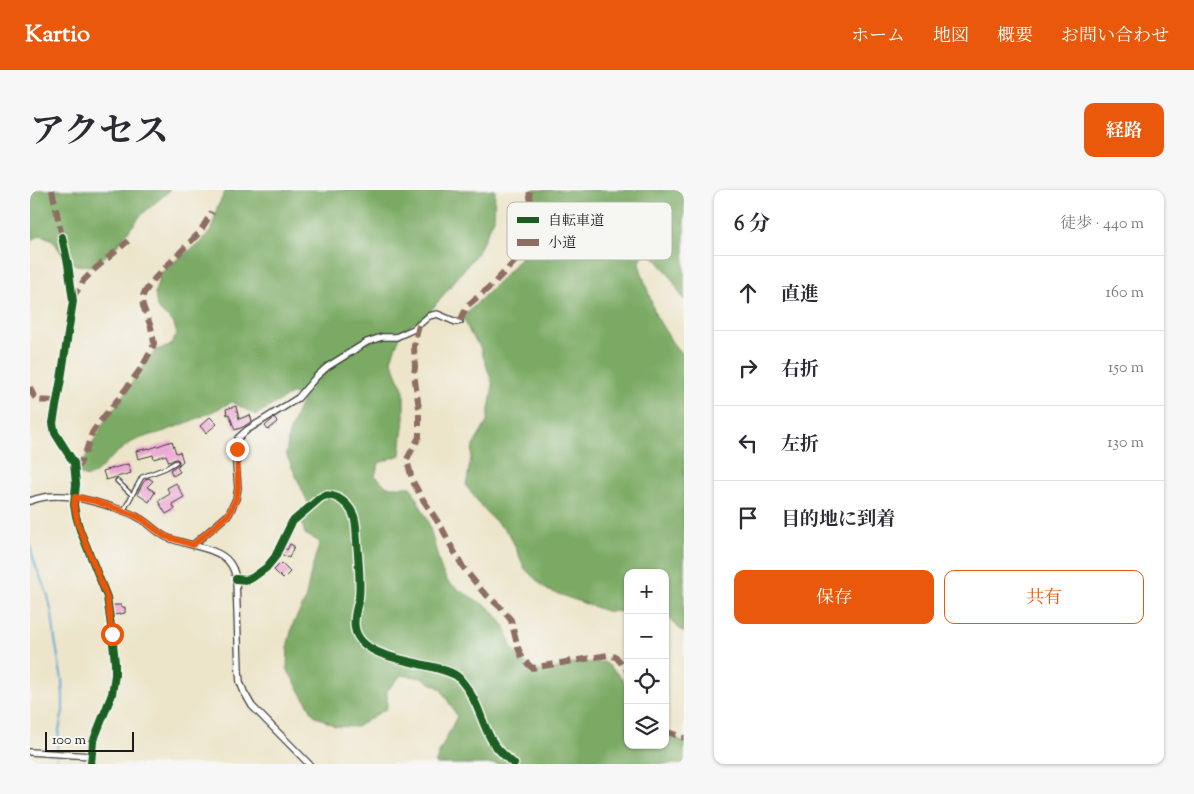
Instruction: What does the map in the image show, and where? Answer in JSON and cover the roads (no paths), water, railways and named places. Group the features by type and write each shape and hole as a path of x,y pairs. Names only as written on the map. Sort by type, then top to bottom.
{"street":[{"path":"62,237 73,301 53,423 55,434 74,463 76,484 74,505 78,524 107,597 116,664 112,694 93,742 91,764"},
{"path":"193,545 229,514 236,499 238,488 236,464 238,438 247,430 298,398 316,377 328,367 367,342 382,337 396,336 414,328 429,316 437,314 456,322 460,321"},
{"path":"30,501 49,496 75,497 94,501 142,519 164,536 215,552 230,562 236,579 240,682 252,706 309,764"},
{"path":"236,579 247,580 266,568 275,557 292,522 320,498 332,496 342,500 350,508 355,520 360,569 359,596 354,618 354,628 360,639 371,649 407,662 442,670 458,676 476,701 491,739 514,764"},
{"path":"30,752 91,756"}],"lane":[{"path":"124,511 142,476 166,468 176,462"},
{"path":"117,481 132,494"}],"waterway":[{"path":"30,546 48,596 62,680 63,711 57,751"},
{"path":"57,756 57,764"}]}
